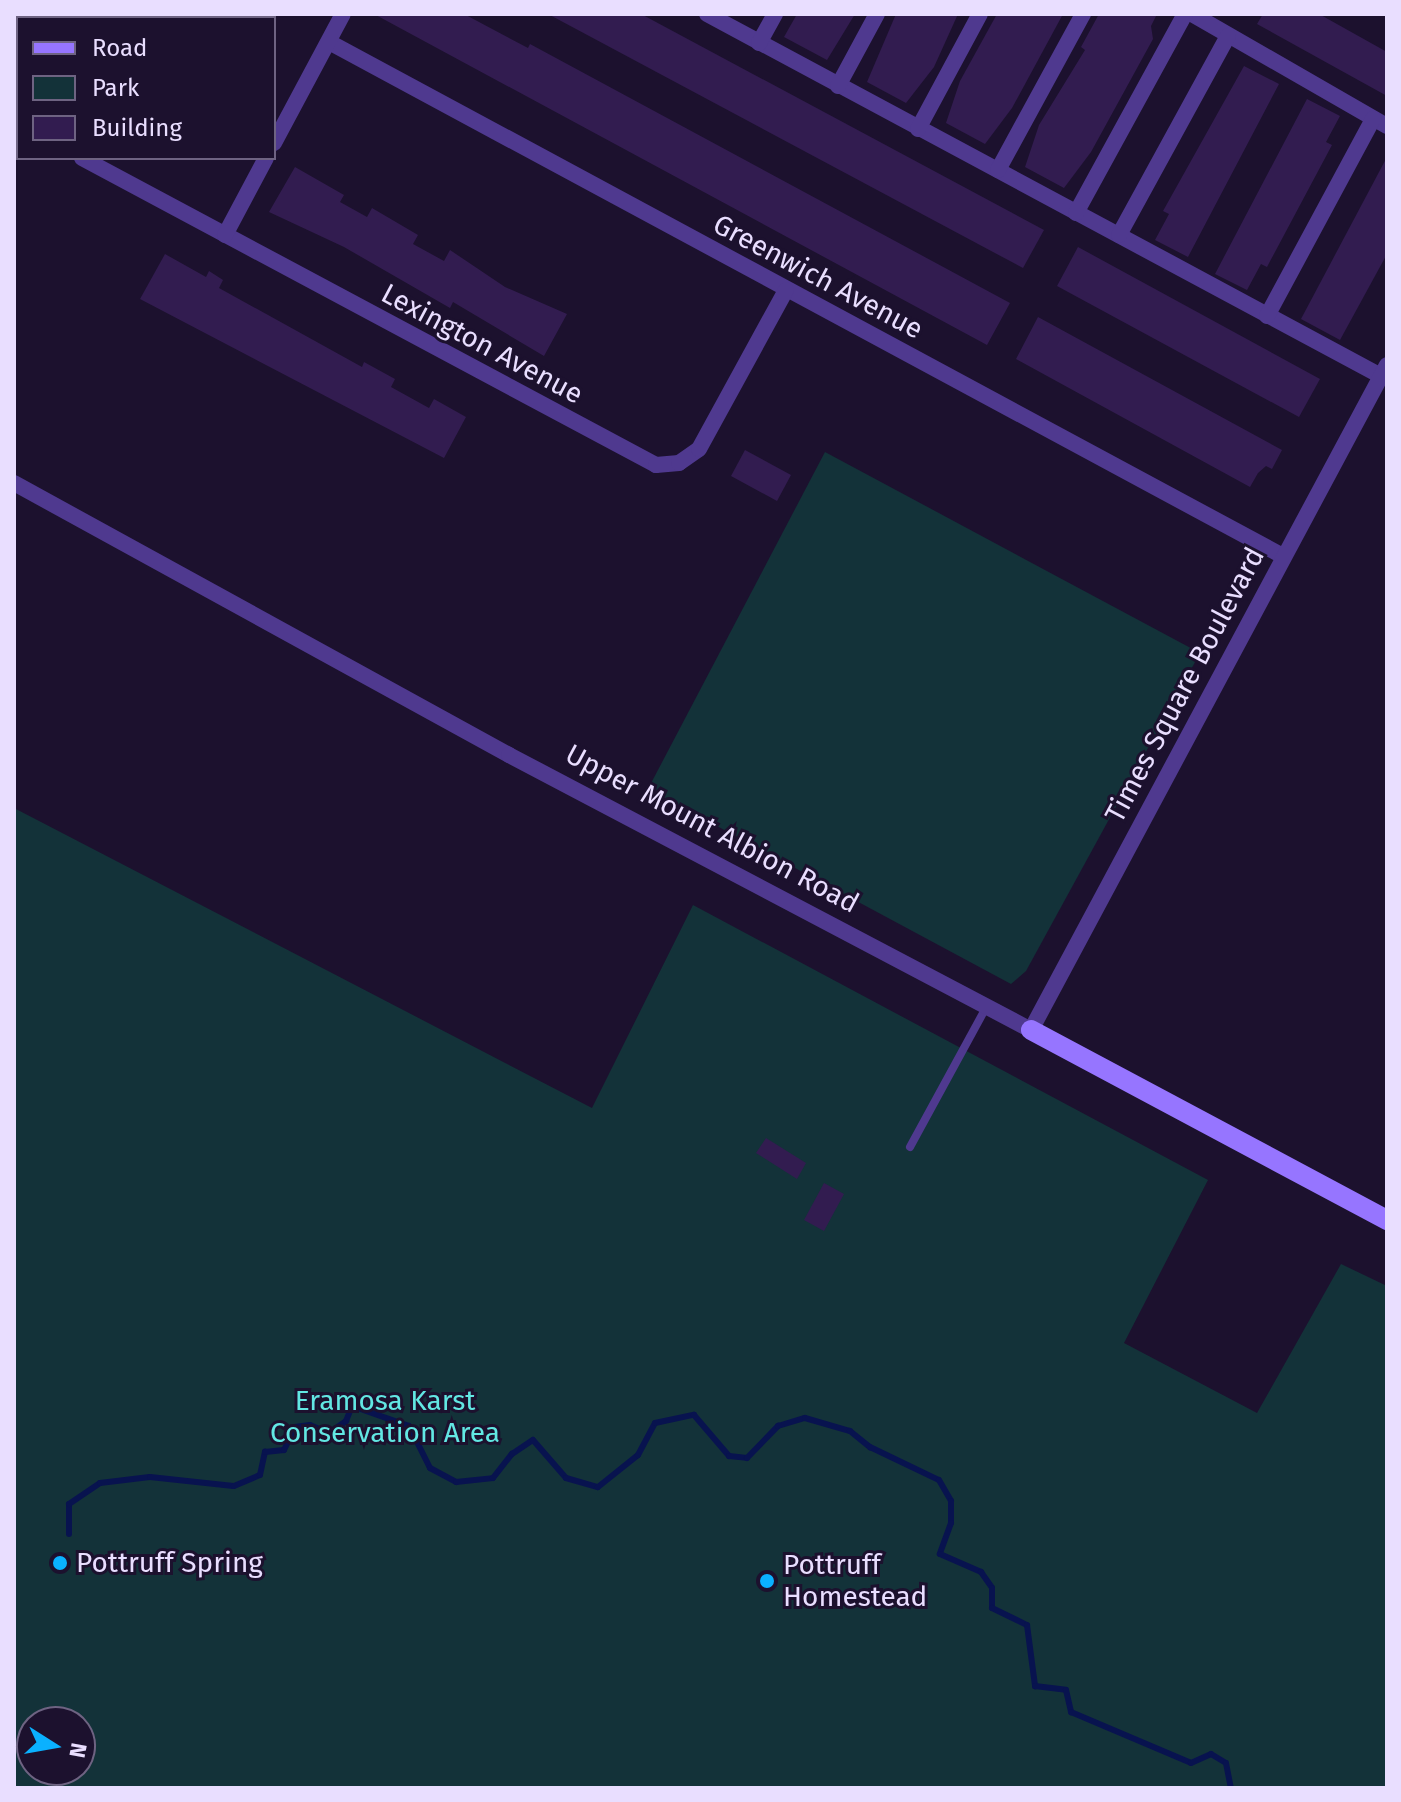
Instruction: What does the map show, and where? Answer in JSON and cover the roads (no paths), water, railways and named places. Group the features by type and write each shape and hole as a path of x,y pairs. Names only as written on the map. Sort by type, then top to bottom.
{"street":[{"path":"276,139 343,14"},
{"path":"707,14 1267,316 1384,371"},
{"path":"759,43 775,14"},
{"path":"838,86 877,14"},
{"path":"918,129 980,14"},
{"path":"998,170 1083,14"},
{"path":"1076,213 1185,14"},
{"path":"1192,14 1380,122 1267,316"},
{"path":"1119,235 1228,36"},
{"name":"Greenwich Avenue","path":"329,42 1283,556"},
{"name":"Lexington Avenue","path":"86,160 638,456 667,466 699,449 786,290"},
{"path":"225,235 265,160"},
{"name":"Times Square Boulevard","path":"1031,1030 1384,371"},
{"name":"Upper Mount Albion Road","path":"14,483 509,755 1387,1220"}],"lane":[{"path":"910,1147 987,1006"}],"waterway":[{"path":"69,1534 69,1504 100,1483 150,1477 234,1486 260,1475 265,1452 284,1450 295,1427 310,1425 329,1433 346,1421 352,1406 409,1426 430,1468 456,1482 493,1478 512,1454 533,1440 566,1478 598,1487 638,1455 655,1423 694,1415 729,1456 747,1458 778,1426 805,1418 850,1431 870,1447 939,1480 951,1501 951,1523 940,1554 981,1572 992,1588 992,1608 1027,1625 1035,1686 1066,1690 1071,1712 1191,1763 1211,1754 1226,1763 1231,1788"}],"place":[{"name":"Pottruff Spring","path":"60,1563"},
{"name":"Pottruff Homestead","path":"767,1581"}],"park label":[{"name":"Eramosa Karst Conservation Area","path":"385,1417"}]}
